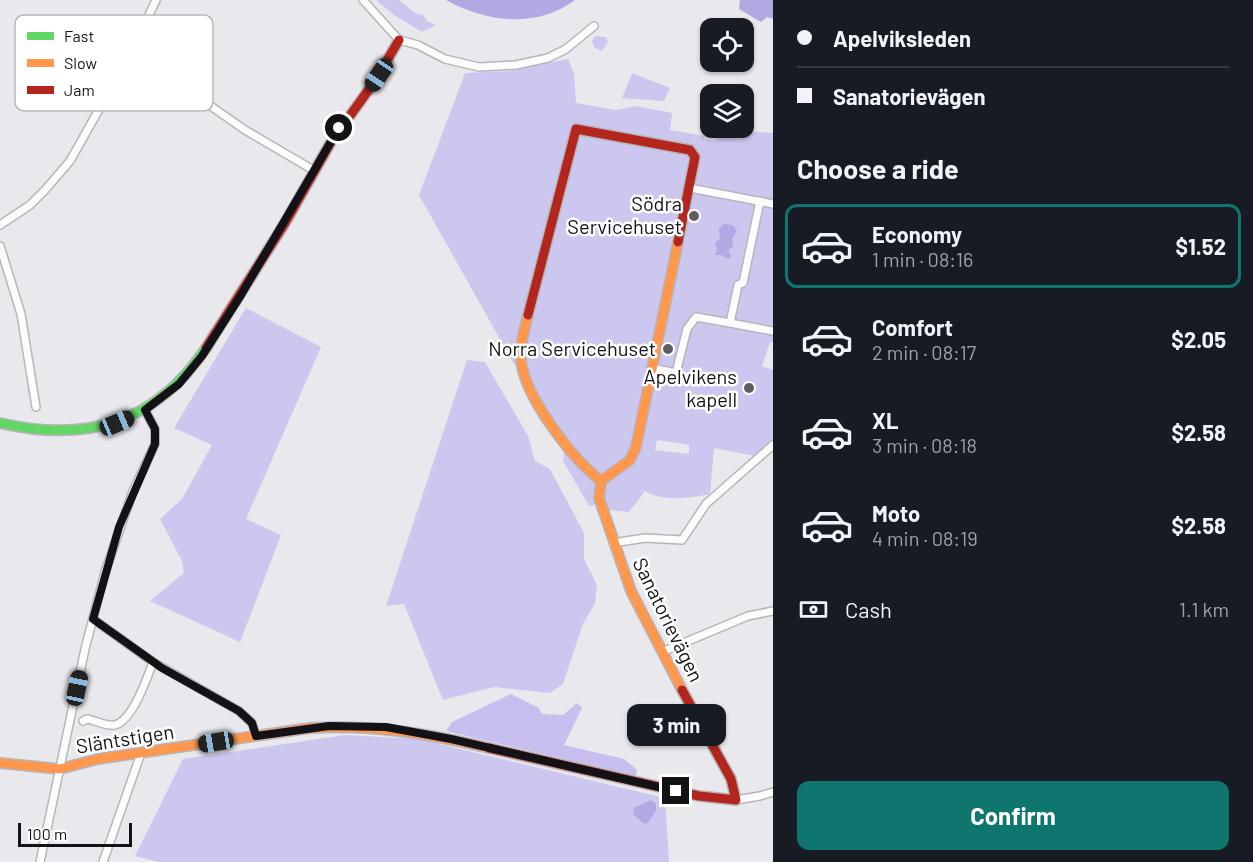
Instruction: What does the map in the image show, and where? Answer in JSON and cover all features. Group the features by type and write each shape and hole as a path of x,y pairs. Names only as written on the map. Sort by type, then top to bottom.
{"street":[{"path":"149,15 156,0"},
{"path":"363,0 399,40 418,45 456,63 479,67 503,67 538,61 557,54 594,26"},
{"path":"0,423 48,433 104,427 145,410 179,384 202,356 315,171 332,138 379,75 399,40"},
{"path":"213,108 245,130 315,171"},
{"path":"0,225 30,205 65,168 99,111"},
{"path":"576,129 690,150 695,157 652,368 636,447 630,460 601,480 574,458 524,375 520,352 576,129"},
{"path":"690,188 773,204"},
{"path":"730,323 738,285 743,283 760,201"},
{"path":"0,246 21,314 36,407"},
{"path":"652,368 676,373 687,329 696,317 773,331"},
{"path":"40,862 93,619 119,527 155,444 155,429 145,410"},
{"path":"613,543 645,538 682,540 706,504 773,445"},
{"name":"Sanatorievägen","path":"601,480 598,498 640,611 731,779 736,800"},
{"path":"662,652 748,616 773,611"},
{"path":"93,619 153,662 239,711 252,723 256,736 329,726 386,727 451,739 699,796 736,800 773,792"},
{"path":"83,721 87,718 111,725 119,722 138,700 153,662"},
{"name":"Släntstigen","path":"0,764 60,769 98,759 256,736"},
{"path":"103,862 141,753"}],"shaded area":[{"path":"376,0 399,0 415,13 423,15 427,21 436,25 422,32 394,15"},
{"path":"446,0 575,0 544,15 528,19 511,19 478,13"},
{"path":"740,0 773,0 773,19 767,17 761,22 739,9"},
{"path":"596,36 606,37 608,42 602,51 594,47 592,40"},
{"path":"568,59 574,74 576,103 616,110 636,106 672,113 670,130 700,135 700,138 716,141 717,138 754,138 754,132 773,133 773,342 770,342 762,366 773,370 773,440 755,456 714,448 710,494 668,498 645,491 629,512 608,510 606,503 589,506 563,461 564,453 419,195 465,73 509,71","holes":["657,440 689,445 689,454 655,450"]},
{"path":"632,73 670,88 664,101 622,98"},
{"path":"723,224 733,225 737,231 732,239 733,247 728,250 731,256 729,259 715,255 717,249 715,243 720,239 719,229"},
{"path":"246,308 321,347 246,519 281,535 240,642 150,601 184,573 182,561 160,519 182,499 212,445 174,428"},
{"path":"467,360 485,362 528,436 535,461 550,469 584,533 584,559 597,585 595,603 583,624 563,684 550,693 494,687 443,700 404,604 386,606"},
{"path":"511,694 539,708 542,714 563,715 577,703 582,708 564,745 624,759 637,770 636,776 446,731 452,722"},
{"path":"345,735 418,739 665,798 669,862 159,862 135,856 183,759"},
{"path":"651,800 656,804 656,810 648,823 644,824 633,814 634,808"}],"traffic: fast":[{"path":"0,423 31,429 61,430 90,428 116,422 164,395 186,374 206,348"}],"traffic: slow":[{"path":"678,242 636,447 630,460 601,481 599,498 631,591 682,690"},
{"path":"528,315 521,360 531,392 564,443 601,481"},
{"path":"0,763 60,769 98,759 310,728 333,727 400,731 489,748"}],"traffic: jam":[{"path":"206,348 285,223 331,142 375,81 399,40"},
{"path":"528,315 576,129 690,150 695,157 678,242"},
{"path":"489,748 699,796 736,800 731,779 682,690"}],"place":[{"name":"Södra Servicehuset","path":"694,216"},
{"name":"Norra Servicehuset","path":"668,349"},
{"name":"Apelvikens kapell","path":"749,388"}],"route":[{"path":"339,128 241,295 202,356 179,384 145,410 155,429 155,444 133,490 119,527 93,619 162,668 239,711 252,723 256,736 329,726 386,727 451,739 676,791"}]}
